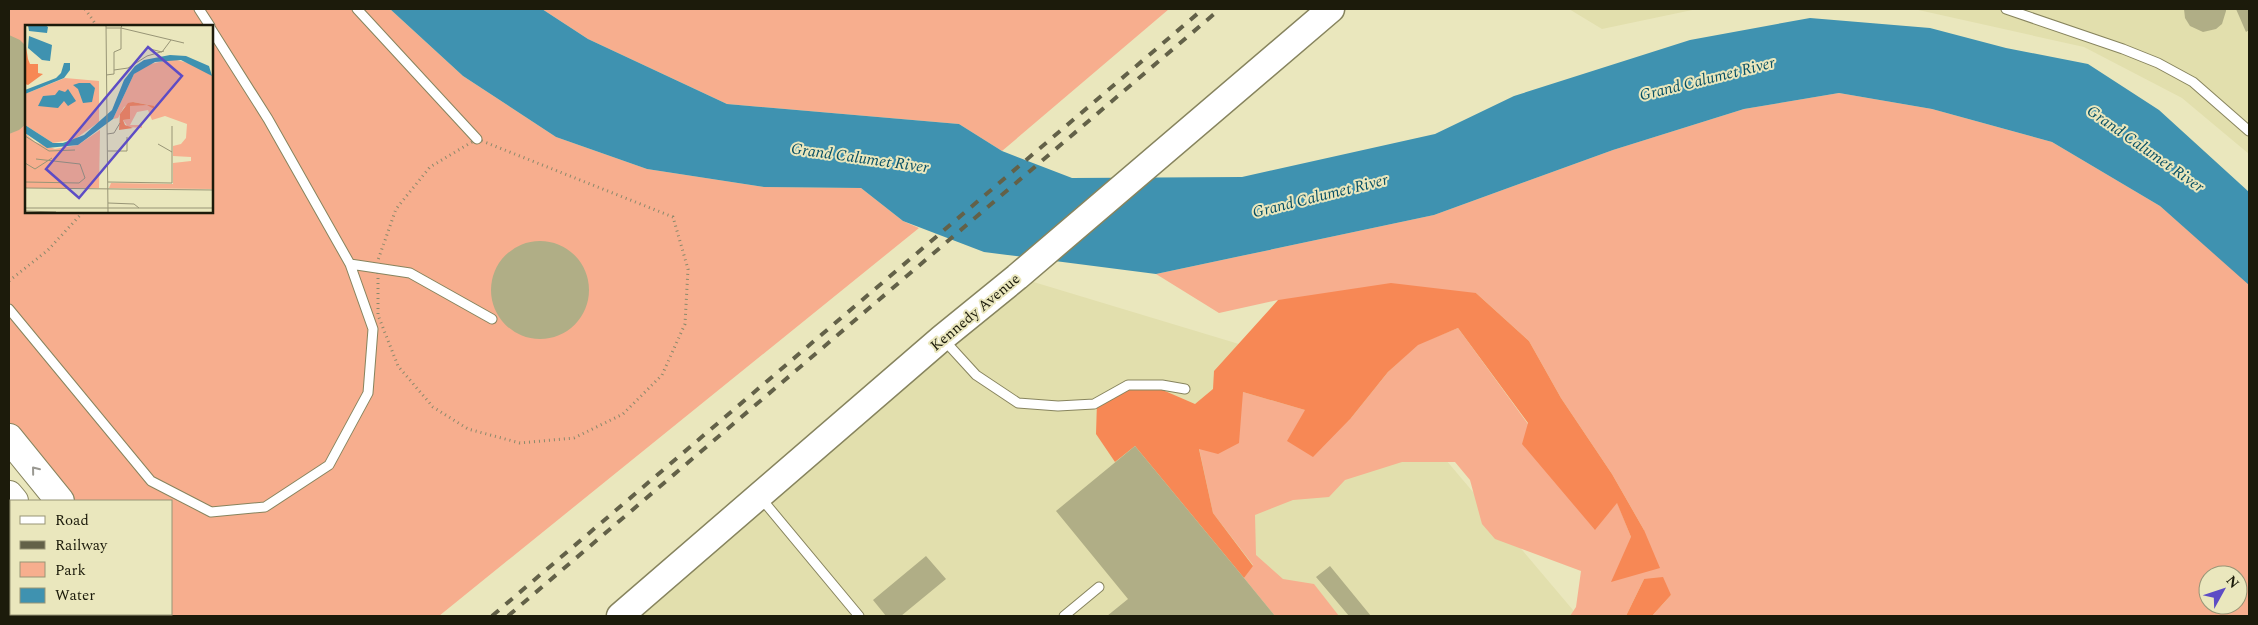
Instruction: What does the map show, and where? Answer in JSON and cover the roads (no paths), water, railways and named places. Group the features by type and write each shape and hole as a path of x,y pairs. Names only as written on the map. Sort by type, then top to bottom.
{"highway":[{"path":"9,438 59,500"}],"main road":[{"name":"Kennedy Avenue","path":"620,616 942,338 1017,277 1331,9"}],"lane":[{"path":"199,9 208,25"},
{"path":"357,9 477,139"},
{"path":"2006,9 2158,63 2193,82 2249,131"},
{"path":"9,309 151,481 211,512 265,506 329,465 368,392 373,329 350,264 268,119 212,31"},
{"path":"350,264 410,273 492,320"},
{"path":"942,338 976,374 1018,403 1058,406 1094,404 1128,385 1162,385 1185,390"},
{"path":"760,497 859,616"},
{"path":"1064,616 1099,587"}],"water":[{"name":"Grand Calumet River","path":"390,9 542,9 588,39 727,104 959,124 1002,151 1072,178 1242,177 1435,134 1514,96 1690,40 1810,18 1930,28 2006,48 2088,64 2159,110 2249,192 2249,285 2160,206 2052,142 1932,109 1839,93 1744,109 1613,150 1434,215 1156,274 984,252 903,221 861,188 764,187 647,169 556,137 463,76"}],"railway":[{"path":"492,616 1203,9"},
{"path":"508,616 1220,9"}]}
